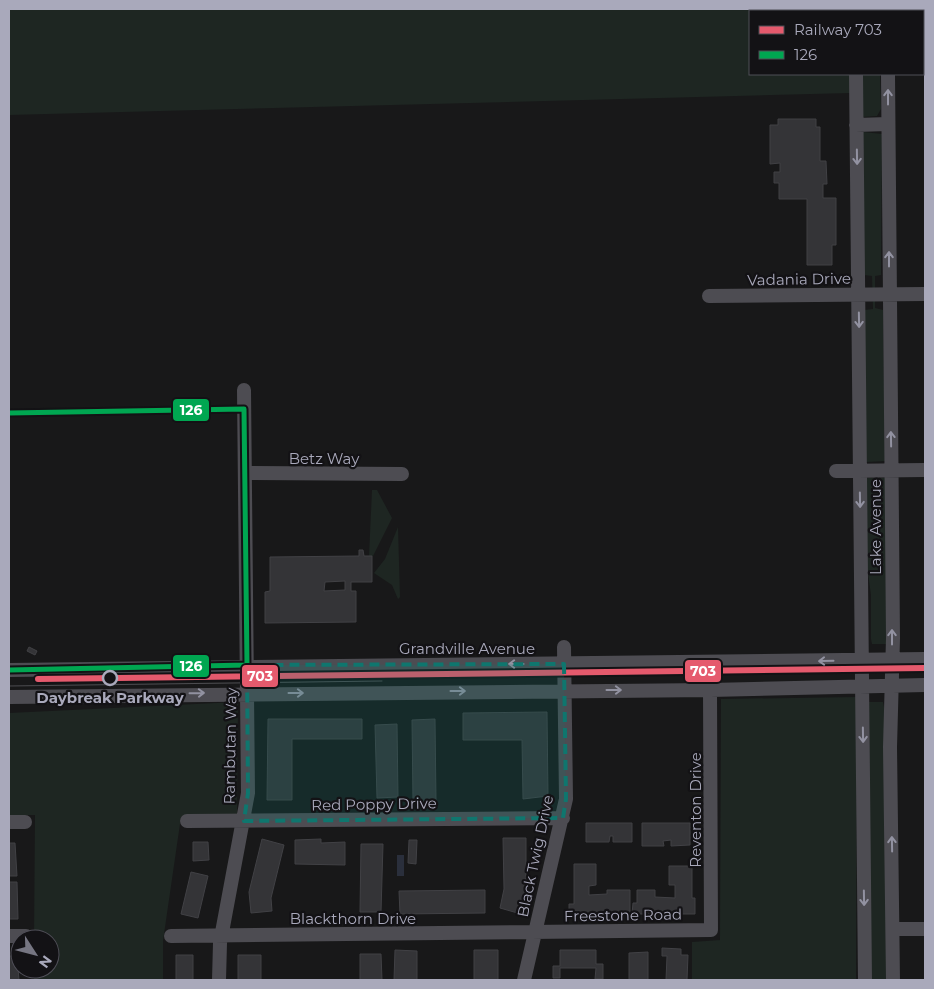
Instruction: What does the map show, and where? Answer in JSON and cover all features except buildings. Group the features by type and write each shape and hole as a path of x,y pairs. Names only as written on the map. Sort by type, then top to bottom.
{"street":[{"name":"Lake Avenue","path":"856,75 865,980"},
{"name":"Lake Avenue","path":"888,75 894,980"},
{"path":"856,125 888,124"},
{"name":"Vadania Drive","path":"709,296 925,294"},
{"name":"Rambutan Way","path":"219,980 221,936 248,793 244,390"},
{"path":"836,471 925,470"},
{"name":"Betz Way","path":"245,473 402,474"},
{"name":"Black Twig Drive","path":"524,980 566,799 564,647"},
{"name":"Grandville Avenue","path":"9,670 925,659"},
{"path":"9,697 247,693 710,690 925,685"},
{"name":"Reventon Drive","path":"710,690 712,930"},
{"name":"Red Poppy Drive","path":"187,821 563,818"},
{"path":"9,822 25,822"},
{"path":"893,929 925,929"},
{"name":"Freestone Road","path":"535,933 712,930"},
{"name":"Blackthorn Drive","path":"171,936 535,933"}],"highlighted area":[{"path":"564,664 566,799 563,818 244,821 248,793 247,665"}],"shaded area":[{"path":"9,9 848,9 749,10 749,75 850,75 851,93 9,115"},
{"path":"859,75 880,75 881,109 877,116 862,117"},
{"path":"863,132 882,134 881,275 875,276 875,308 883,310 885,461 866,462 864,310 873,309 872,276 864,275"},
{"path":"866,478 886,478 886,644 872,644 871,639 871,595 866,559"},
{"path":"372,490 377,490 392,518 373,556 369,556"},
{"path":"398,527 400,597 398,599 392,585 374,573 385,559"},
{"path":"857,697 856,980 692,980 692,942 720,940 721,699"},
{"path":"238,702 237,815 181,817 163,941 163,980 34,980 60,979 60,929 34,929 35,815 9,815 9,713"},
{"path":"869,702 883,702 884,707 891,980 872,980 870,962"}],"water":[{"path":"397,855 404,855 404,876 397,876"}],"tram line":[{"path":"9,686 382,681"}],"rail line":[{"name":"703","path":"38,679 925,668"}],"transit line":[{"name":"126","path":"9,413 244,409 247,665 9,670"}],"place":[{"name":"Daybreak Parkway","path":"110,678"}]}
